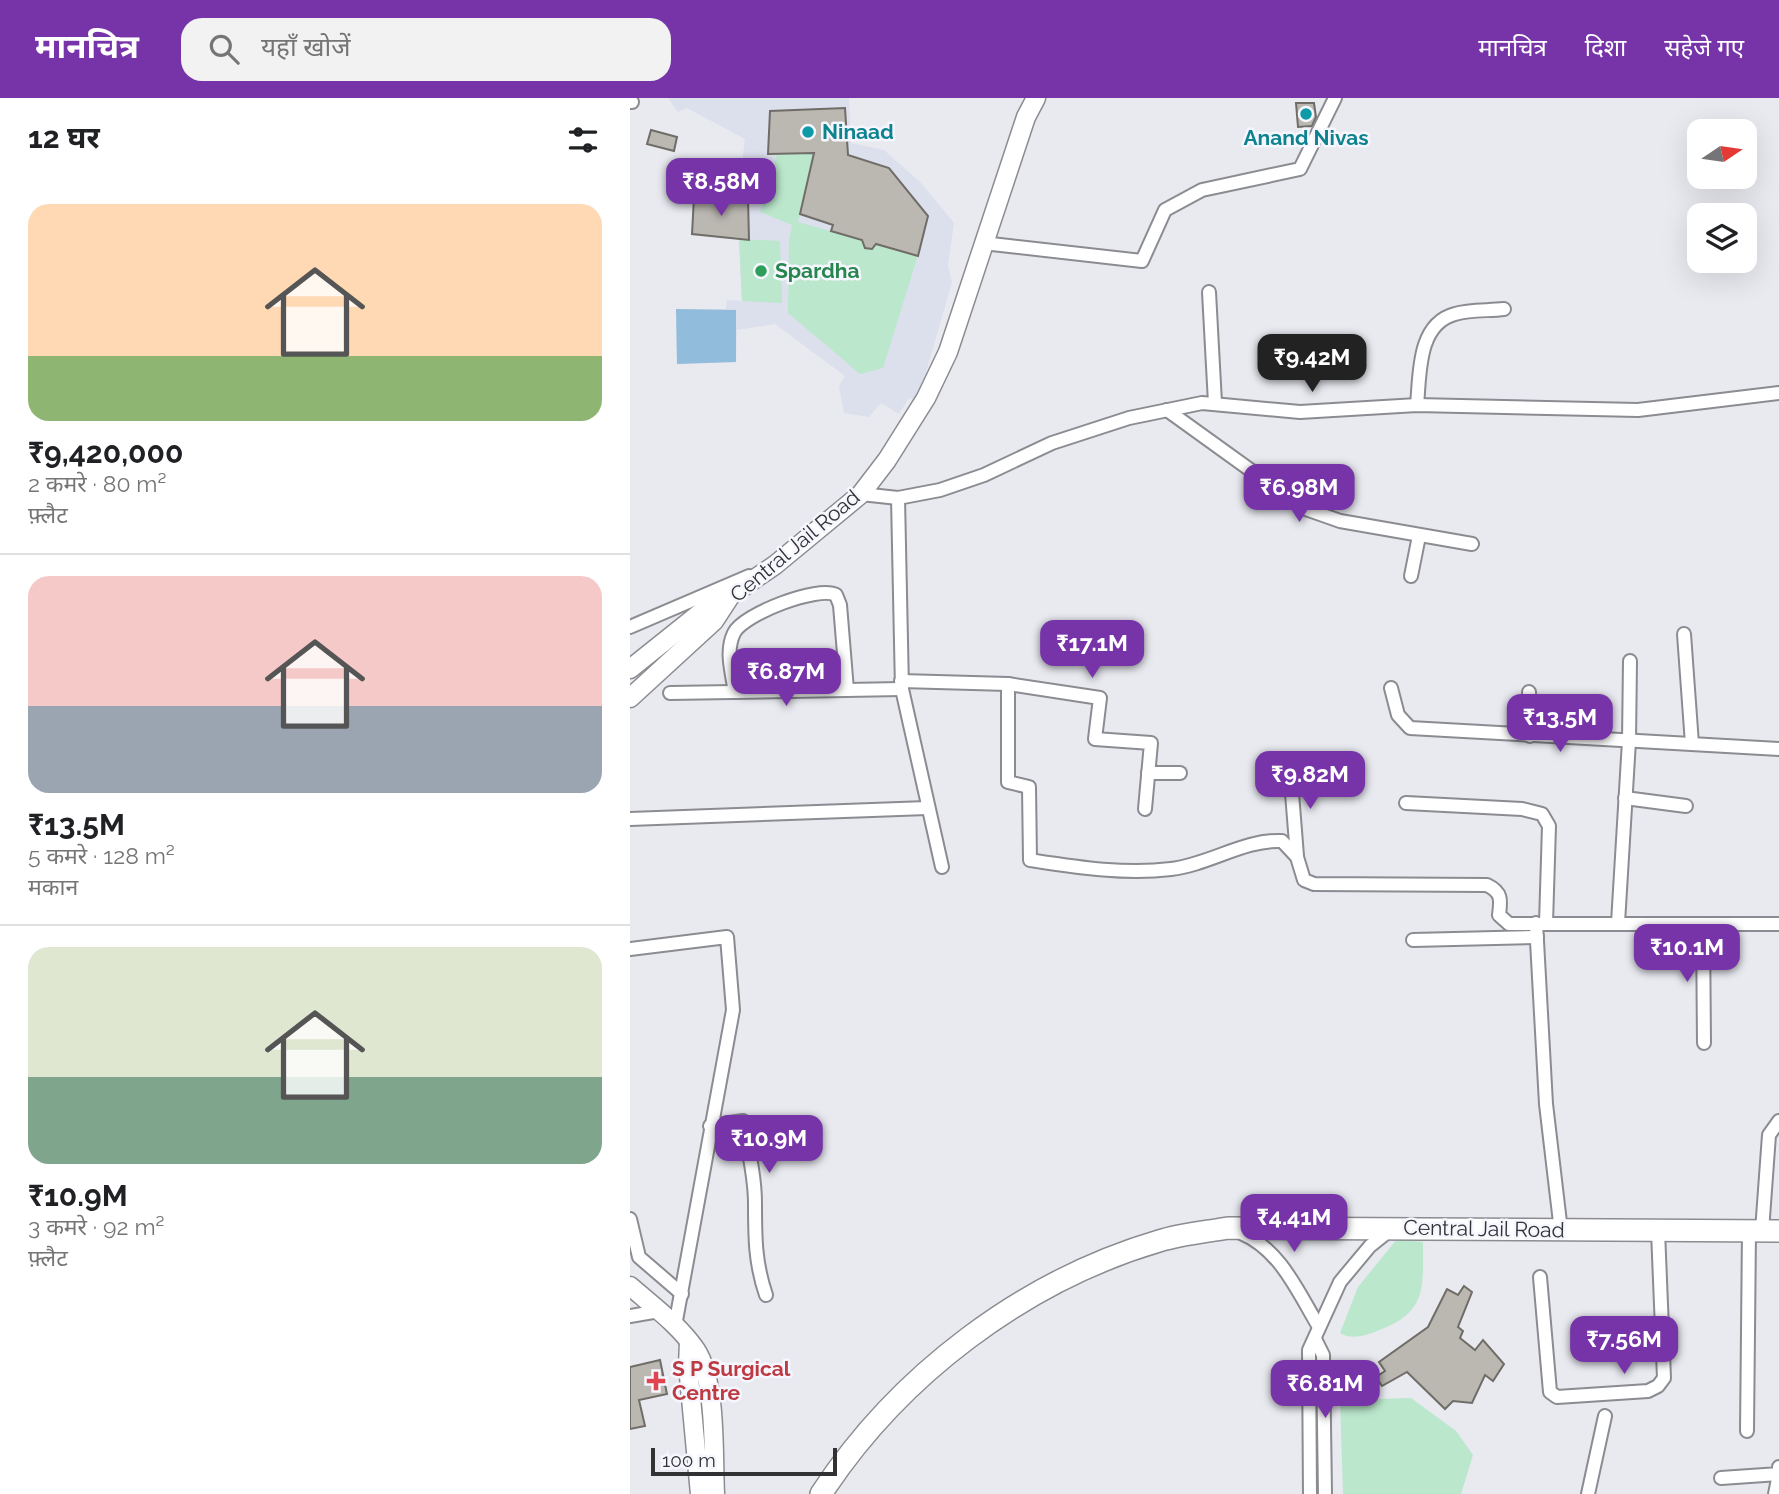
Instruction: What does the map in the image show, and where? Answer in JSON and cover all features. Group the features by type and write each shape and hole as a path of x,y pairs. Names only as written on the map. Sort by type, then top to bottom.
{"main road":[{"name":"Central Jail Road","path":"821,1494 848,1452 933,1366 998,1318 1075,1274 1160,1241 1228,1228 1763,1231"}],"street":[{"name":"Central Jail Road","path":"631,693 714,621 731,595 775,565 861,494 887,460 931,387 948,352 983,243 1036,98"},
{"path":"983,243 1142,261 1165,210 1202,190 1300,169 1335,98"},
{"path":"1209,292 1215,403"},
{"path":"1417,405 1423,350 1431,332 1454,314 1504,309"},
{"path":"861,494 898,498 962,484 1052,443 1167,410 1215,403 1300,412 1417,405 1638,410 1779,393"},
{"path":"1167,410 1303,508 1340,521 1472,544"},
{"path":"898,498 902,685 942,867"},
{"path":"1411,576 1419,536"},
{"path":"630,627 775,565"},
{"path":"735,692 729,652 735,630 745,619 760,612 821,591 836,595 840,605 846,690"},
{"path":"630,669 705,609 731,595"},
{"path":"1684,634 1692,744"},
{"path":"1618,923 1629,741 1630,661"},
{"path":"1008,684 1008,782 1029,787 1030,860 1083,868 1172,869 1276,841 1288,845 1297,857"},
{"path":"670,694 846,690 902,685 1008,684 1100,698 1095,739 1151,743 1145,809"},
{"path":"1391,688 1398,715 1410,728 1779,749"},
{"path":"1529,692 1530,736"},
{"path":"1290,768 1297,857 1304,880 1314,884 1487,885 1497,889 1501,897 1499,915 1509,924 1779,925"},
{"path":"1148,773 1180,773"},
{"path":"1625,798 1686,806"},
{"path":"1406,803 1522,809 1542,814 1549,826 1541,923 1537,937 1546,1104 1561,1231"},
{"path":"630,819 928,808"},
{"path":"1703,924 1704,1043"},
{"path":"630,949 727,937 733,1010 675,1326"},
{"path":"1413,940 1537,937"},
{"path":"710,1126 743,1121 755,1203 753,1226 756,1265 766,1295"},
{"path":"1746,1431 1769,1136 1779,1121"},
{"path":"630,1219 639,1257 682,1294"},
{"path":"1228,1228 1268,1248 1317,1333 1324,1355 1325,1494"},
{"path":"1310,1494 1308,1355 1340,1282 1370,1246 1393,1228"},
{"path":"1540,1277 1550,1392 1557,1396 1648,1391 1658,1386 1664,1378 1658,1231"},
{"path":"630,1286 689,1340 703,1364 708,1391 715,1494"},
{"path":"630,1316 659,1311"},
{"path":"689,1340 688,1366 700,1494"},
{"path":"1588,1494 1605,1416"},
{"path":"1775,1494 1779,1467"},
{"path":"1721,1478 1779,1474"}],"shaded area":[{"path":"668,98 849,98 851,143 884,150 921,183 954,223 948,265 952,282 918,400 909,398 899,414 881,403 869,417 844,413 839,386 845,376 775,324 737,330 736,362 677,364 676,309 726,309 727,300 742,301 739,239 692,234 694,197 719,197 722,167 741,171 745,139 687,108 678,112"}],"green space":[{"path":"814,153 798,222 862,240 866,249 872,249 876,244 918,255 883,368 860,374 788,313 789,240 792,225 760,212 777,154"},
{"name":"Spardha","path":"739,239 780,241 782,303 742,301"},
{"path":"1397,1239 1423,1242 1422,1286 1414,1307 1393,1324 1372,1333 1354,1337 1340,1333 1358,1287"},
{"path":"1411,1398 1456,1431 1473,1455 1461,1494 1343,1494 1340,1400"}],"water":[{"path":"676,309 736,310 736,362 677,364"}],"building":[{"name":"Anand Nivas","path":"1296,103 1314,103 1316,117 1312,126 1298,127"},
{"path":"845,108 848,155 889,168 928,216 918,256 876,244 872,249 865,248 862,240 831,231 833,225 800,214 814,153 768,154 770,111"},
{"path":"651,130 677,137 674,151 647,144"},
{"path":"694,197 748,199 749,240 692,234"},
{"path":"1464,1286 1472,1292 1458,1327 1463,1331 1460,1338 1475,1350 1483,1340 1504,1364 1493,1381 1485,1375 1472,1403 1453,1401 1445,1409 1407,1372 1382,1386 1376,1377 1385,1371 1379,1362 1428,1327 1447,1289 1458,1295"},
{"path":"660,1360 667,1394 639,1400 645,1426 630,1429 630,1367"}],"place":[{"name":"Anand Nivas","path":"1306,114"},
{"name":"Ninaad","path":"808,132"},
{"name":"Spardha","path":"761,271"},
{"name":"S P Surgical Centre","path":"656,1381"}]}
